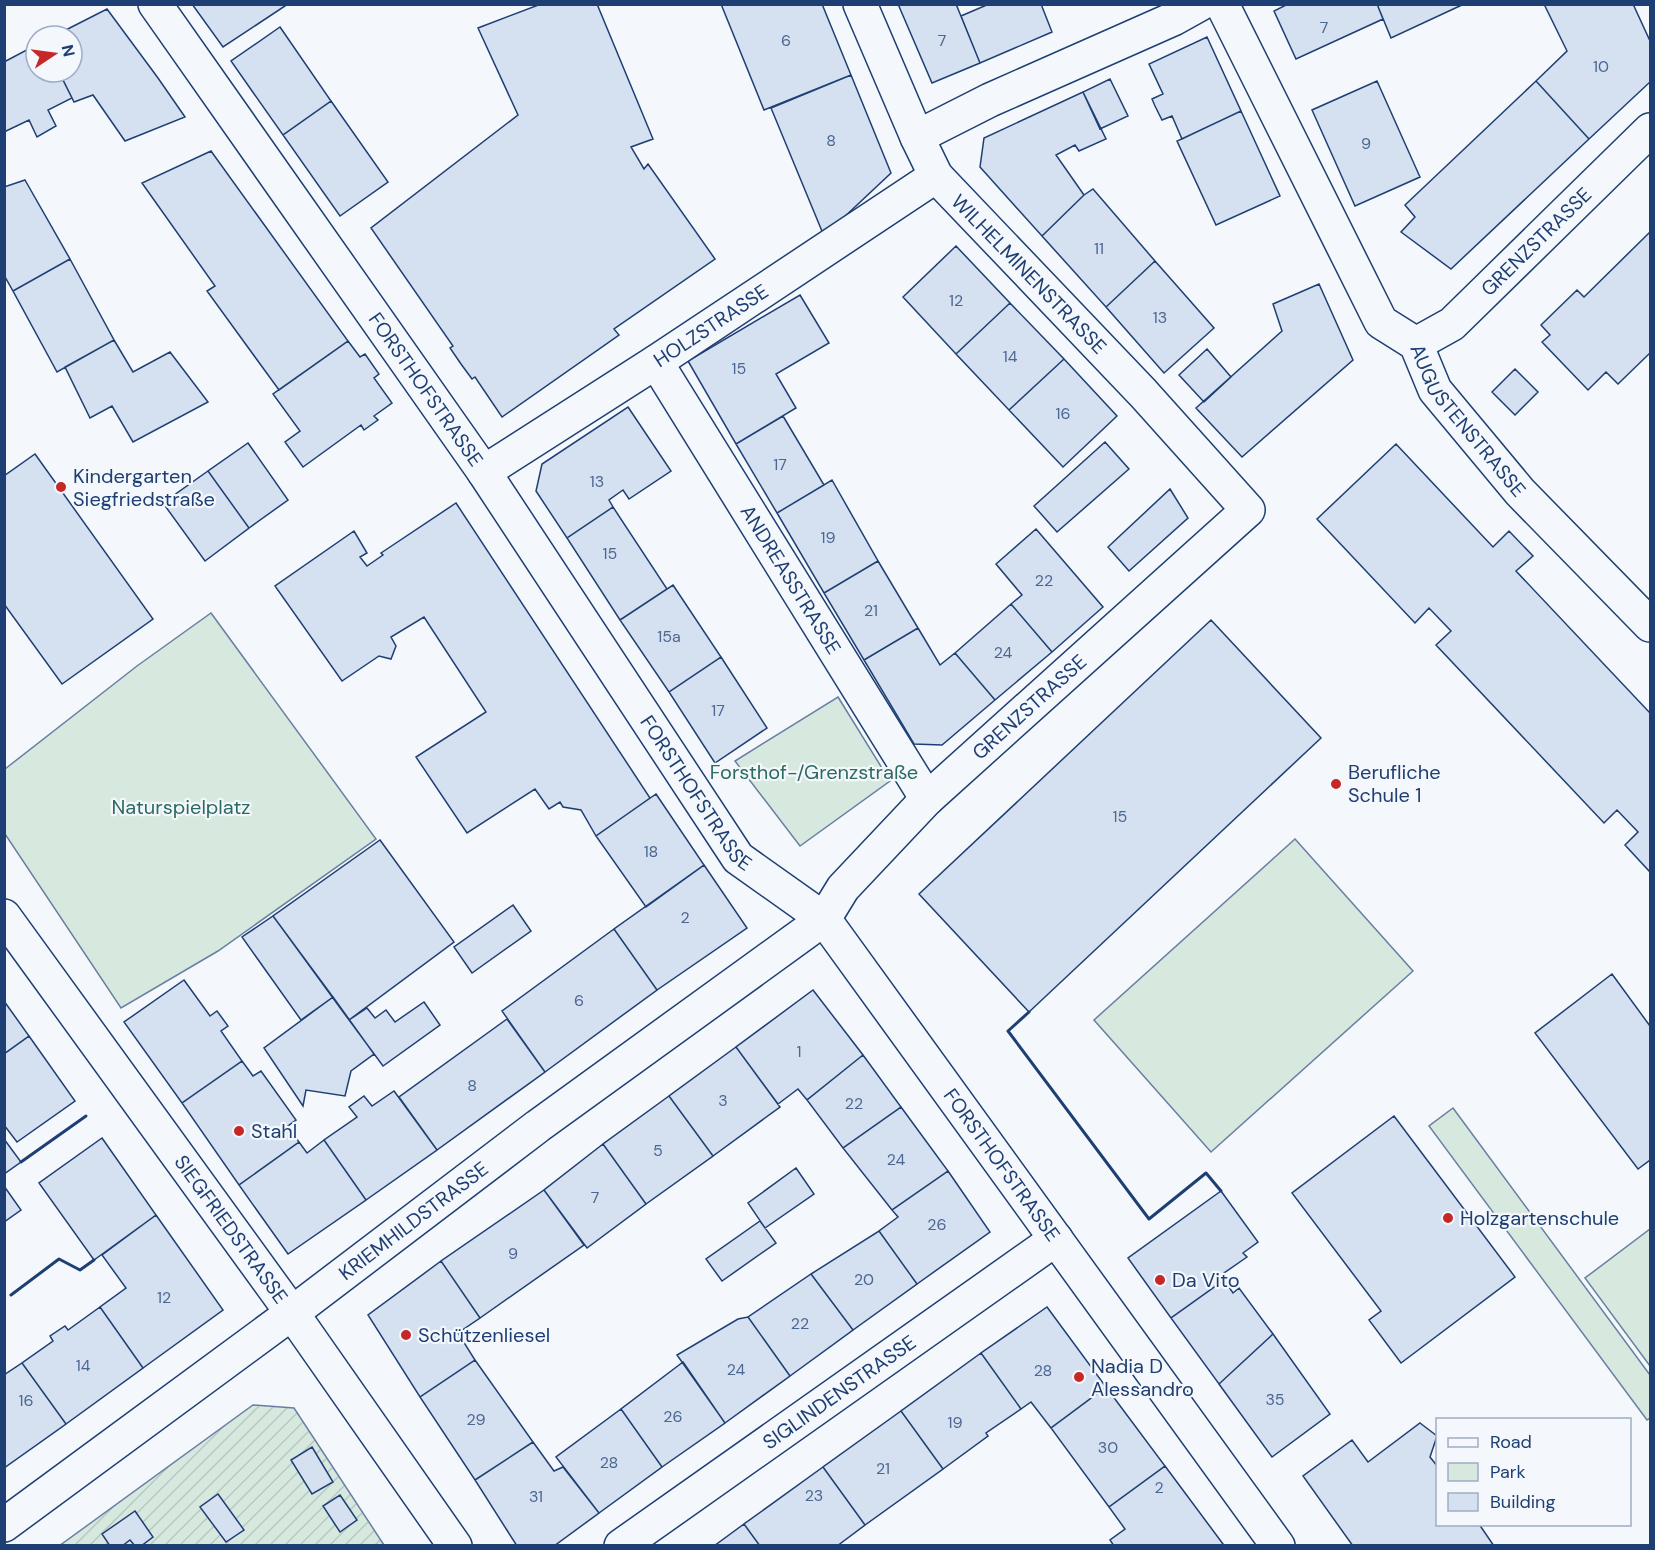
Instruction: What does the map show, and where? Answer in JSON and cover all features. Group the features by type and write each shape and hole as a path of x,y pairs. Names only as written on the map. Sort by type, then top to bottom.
{"street":[{"name":"FORSTHOFSTRASSE","path":"154,4 484,472 738,858 824,919 1278,1545"},
{"name":"WILHELMINENSTRASSE","path":"860,4 936,176 1143,393 1248,510"},
{"path":"917,137 990,100 1173,19 1200,4"},
{"name":"AUGUSTENSTRASSE","path":"1222,4 1381,322 1416,344 1435,390 1520,492 1650,625"},
{"name":"GRENZSTRASSE","path":"1416,344 1452,324 1650,130"},
{"name":"HOLZSTRASSE","path":"484,472 656,362 936,176"},
{"name":"ANDREASSTRASSE","path":"656,362 927,799"},
{"name":"GRENZSTRASSE","path":"824,919 843,888 927,799 1248,510"},
{"name":"SIEGFRIEDSTRASSE","path":"4,916 292,1313 455,1545"},
{"name":"KRIEMHILDSTRASSE","path":"4,1525 292,1313 538,1126 824,919"},
{"name":"SIGLINDENSTRASSE","path":"621,1545 1056,1239"}],"green space":[{"name":"Naturspielplatz","path":"211,613 376,839 218,951 121,1008 5,834 5,769 137,666"},
{"name":"Forsthof-/Grenzstraße","path":"838,697 890,781 800,846 735,761"},
{"path":"1295,839 1413,971 1211,1152 1094,1020"},
{"path":"1453,1108 1650,1375 1650,1418 1647,1420 1429,1126"},
{"path":"1650,1229 1650,1366 1585,1278"},
{"path":"253,1405 294,1408 384,1545 59,1546"}],"building":[{"path":"192,4 288,4 223,47"},
{"path":"541,4 597,4 653,139 631,147 644,169 648,164 715,259 614,329 619,335 502,417 475,377 472,379 461,364 450,348 453,346 371,228 518,115 478,28"},
{"path":"721,4 822,4 851,75 764,110"},
{"path":"898,4 956,4 980,63 932,83"},
{"path":"989,4 1041,4 1052,32 980,63 961,16"},
{"path":"1288,4 1377,4 1383,19 1296,59 1274,11"},
{"path":"1377,4 1464,4 1391,38"},
{"path":"1544,4 1633,4 1650,41 1650,82 1589,139 1536,81 1567,51"},
{"path":"107,9 185,117 125,141 93,95 74,102 65,84 84,84 84,24 78,24"},
{"path":"280,27 331,101 283,135 231,61"},
{"path":"1207,37 1241,111 1182,139 1172,116 1162,120 1155,106 1152,99 1163,94 1149,64"},
{"path":"24,51 24,84 65,84 72,98 48,110 56,126 37,137 29,120 4,132 4,62"},
{"path":"851,75 891,173 824,236 771,108"},
{"path":"1110,79 1128,116 1100,129 1083,92"},
{"path":"1377,81 1420,177 1355,206 1312,110"},
{"path":"1536,81 1589,139 1451,269 1401,232 1415,217 1405,205"},
{"path":"1083,92 1106,139 1079,151 1075,145 1056,155 1084,195 1042,236 980,167 984,138"},
{"path":"331,101 388,182 340,216 283,135"},
{"path":"1241,111 1280,196 1216,225 1177,141"},
{"path":"211,151 348,341 279,390 207,291 215,286 142,183"},
{"path":"25,180 70,259 13,291 4,275 4,187"},
{"path":"1093,189 1155,261 1106,307 1042,236"},
{"path":"1650,232 1650,353 1618,384 1606,372 1588,390 1542,342 1550,335 1541,325 1577,290 1584,297"},
{"path":"956,246 1010,303 956,354 903,297"},
{"path":"70,259 114,340 57,372 13,291"},
{"path":"1155,261 1214,328 1164,373 1106,307"},
{"path":"1319,284 1353,360 1242,457 1196,408 1282,331 1273,304"},
{"path":"800,295 829,343 776,374 796,408 736,444 688,361"},
{"path":"1010,303 1064,359 1009,410 956,354"},
{"path":"114,340 133,372 170,352 208,402 133,442 112,406 90,418 65,367"},
{"path":"348,341 360,357 365,354 379,374 374,378 392,403 374,416 378,420 364,430 361,425 303,467 285,442 300,431 273,394"},
{"path":"1207,349 1231,377 1204,402 1179,375"},
{"path":"1064,359 1117,416 1063,467 1009,410"},
{"path":"1515,369 1538,392 1515,415 1492,392"},
{"path":"628,407 671,471 629,499 623,490 609,500 613,507 567,538 536,491 542,464"},
{"path":"783,416 824,485 777,513 736,444"},
{"path":"1105,442 1129,469 1057,532 1034,506"},
{"path":"248,443 288,500 249,528 208,471"},
{"path":"1396,444 1493,547 1509,531 1533,556 1516,571 1650,713 1650,872 1625,845 1638,832 1617,810 1604,823 1436,645 1451,631 1429,608 1415,623 1317,519"},
{"path":"35,454 153,619 62,684 4,604 4,476"},
{"path":"208,471 249,528 205,561 163,503"},
{"path":"832,480 878,561 824,593 777,513"},
{"path":"1170,489 1188,518 1129,571 1108,547"},
{"path":"456,503 650,798 596,836 581,810 563,807 560,802 549,809 535,789 467,833 416,757 486,712 424,617 391,637 396,646 391,659 379,656 342,681 275,586 354,531 367,553 360,557 367,566 383,555 381,553"},
{"path":"613,507 667,589 620,620 567,538"},
{"path":"1036,529 1103,607 1052,652 1011,604 1022,595 996,564"},
{"path":"878,561 918,628 864,660 824,593"},
{"path":"673,585 721,657 669,692 620,620"},
{"path":"1011,604 1052,652 995,700 955,653"},
{"path":"1211,620 1321,738 1029,1012 919,894"},
{"path":"918,628 940,665 955,653 995,700 942,745 914,744 864,660"},
{"path":"721,657 767,728 715,763 669,692"},
{"path":"656,794 704,865 646,907 596,836"},
{"path":"380,840 454,942 349,1020 273,916"},
{"path":"704,865 747,928 657,990 614,929"},
{"path":"513,905 531,931 472,973 454,947"},
{"path":"273,916 333,997 301,1020 242,937"},
{"path":"614,929 657,990 545,1072 502,1011"},
{"path":"1612,974 1650,1026 1650,1160 1638,1169 1535,1033"},
{"path":"184,980 210,1016 217,1011 228,1026 221,1031 242,1061 182,1103 124,1022"},
{"path":"813,990 863,1055 807,1100 798,1089 778,1104 736,1047"},
{"path":"333,997 374,1054 351,1071 345,1096 306,1090 303,1106 264,1048"},
{"path":"4,1001 29,1036 4,1054"},
{"path":"424,1002 440,1025 383,1066 349,1020 367,1008 375,1018 386,1010 395,1022"},
{"path":"507,1019 545,1072 437,1150 399,1097"},
{"path":"29,1036 75,1101 17,1142 4,1125 4,1054"},
{"path":"736,1047 780,1107 713,1156 669,1096"},
{"path":"863,1055 901,1107 843,1148 807,1100"},
{"path":"242,1061 253,1076 261,1071 296,1120 288,1126 299,1142 239,1185 182,1103"},
{"path":"394,1091 437,1150 366,1200 324,1140 357,1117 349,1107 364,1096 372,1106"},
{"path":"669,1096 713,1156 646,1204 603,1144"},
{"path":"901,1107 948,1171 892,1210 843,1148"},
{"path":"1394,1116 1515,1277 1401,1363 1369,1320 1381,1311 1292,1193"},
{"path":"102,1138 156,1215 94,1260 39,1183"},
{"path":"4,1139 21,1162 4,1174"},
{"path":"324,1140 366,1200 288,1254 239,1185 299,1142 307,1153"},
{"path":"603,1144 646,1204 587,1248 544,1190"},
{"path":"796,1168 814,1194 765,1228 748,1203"},
{"path":"948,1171 990,1232 917,1284 879,1231 898,1217 892,1210"},
{"path":"4,1186 21,1210 4,1222"},
{"path":"544,1190 584,1245 480,1318 441,1261"},
{"path":"1221,1191 1258,1242 1243,1253 1247,1257 1224,1273 1224,1280 1171,1318 1128,1258"},
{"path":"156,1215 223,1310 143,1368 100,1307 126,1288 102,1255"},
{"path":"760,1221 776,1243 722,1281 706,1259"},
{"path":"879,1231 917,1284 853,1330 811,1274"},
{"path":"441,1261 480,1318 458,1333 475,1360 420,1397 368,1315"},
{"path":"811,1274 853,1330 790,1376 748,1317"},
{"path":"1224,1280 1233,1293 1239,1288 1273,1334 1219,1384 1171,1318"},
{"path":"100,1307 143,1368 66,1424 22,1363 53,1341 50,1336 65,1326 68,1330"},
{"path":"1047,1307 1106,1387 1051,1428 1031,1402 1021,1409 981,1353"},
{"path":"748,1317 790,1376 725,1423 677,1355 738,1319"},
{"path":"1273,1334 1330,1414 1272,1457 1219,1384"},
{"path":"981,1353 1021,1409 986,1433 988,1436 943,1469 901,1411"},
{"path":"475,1360 533,1442 475,1480 420,1397"},
{"path":"683,1362 725,1423 662,1467 621,1409"},
{"path":"22,1363 66,1424 4,1468 4,1375"},
{"path":"1106,1387 1165,1466 1109,1507 1051,1428"},
{"path":"621,1409 662,1467 599,1513 556,1457"},
{"path":"901,1411 943,1469 865,1525 823,1467"},
{"path":"1420,1423 1436,1435 1430,1457 1436,1464 1436,1526 1480,1526 1494,1546 1353,1546 1303,1476 1352,1440 1368,1462"},
{"path":"533,1442 554,1471 563,1467 599,1513 554,1546 517,1546 475,1480"},
{"path":"312,1447 333,1482 312,1494 291,1460"},
{"path":"1165,1466 1223,1544 1221,1546 1114,1546 1110,1540 1125,1529 1109,1507"},
{"path":"823,1467 865,1525 837,1546 760,1546 744,1524"},
{"path":"218,1494 244,1530 226,1542 200,1507"},
{"path":"340,1495 357,1520 340,1532 323,1506"},
{"path":"135,1511 153,1537 141,1546 135,1546 130,1540 122,1546 110,1546 102,1534"},
{"path":"744,1524 760,1546 714,1546"}],"wall":[{"path":"1029,1012 1008,1031 1149,1219 1206,1173 1221,1191"},
{"path":"21,1162 86,1116"},
{"path":"11,1295 59,1259 80,1270 94,1260"}],"place":[{"name":"Kindergarten Siegfriedstraße","path":"61,487"},
{"name":"Berufliche Schule 1","path":"1336,784"},
{"name":"Stahl","path":"239,1131"},
{"name":"Holzgartenschule","path":"1448,1218"},
{"name":"Da Vito","path":"1160,1280"},
{"name":"Schützenliesel","path":"406,1335"},
{"name":"Nadia D Alessandro","path":"1079,1377"}]}
